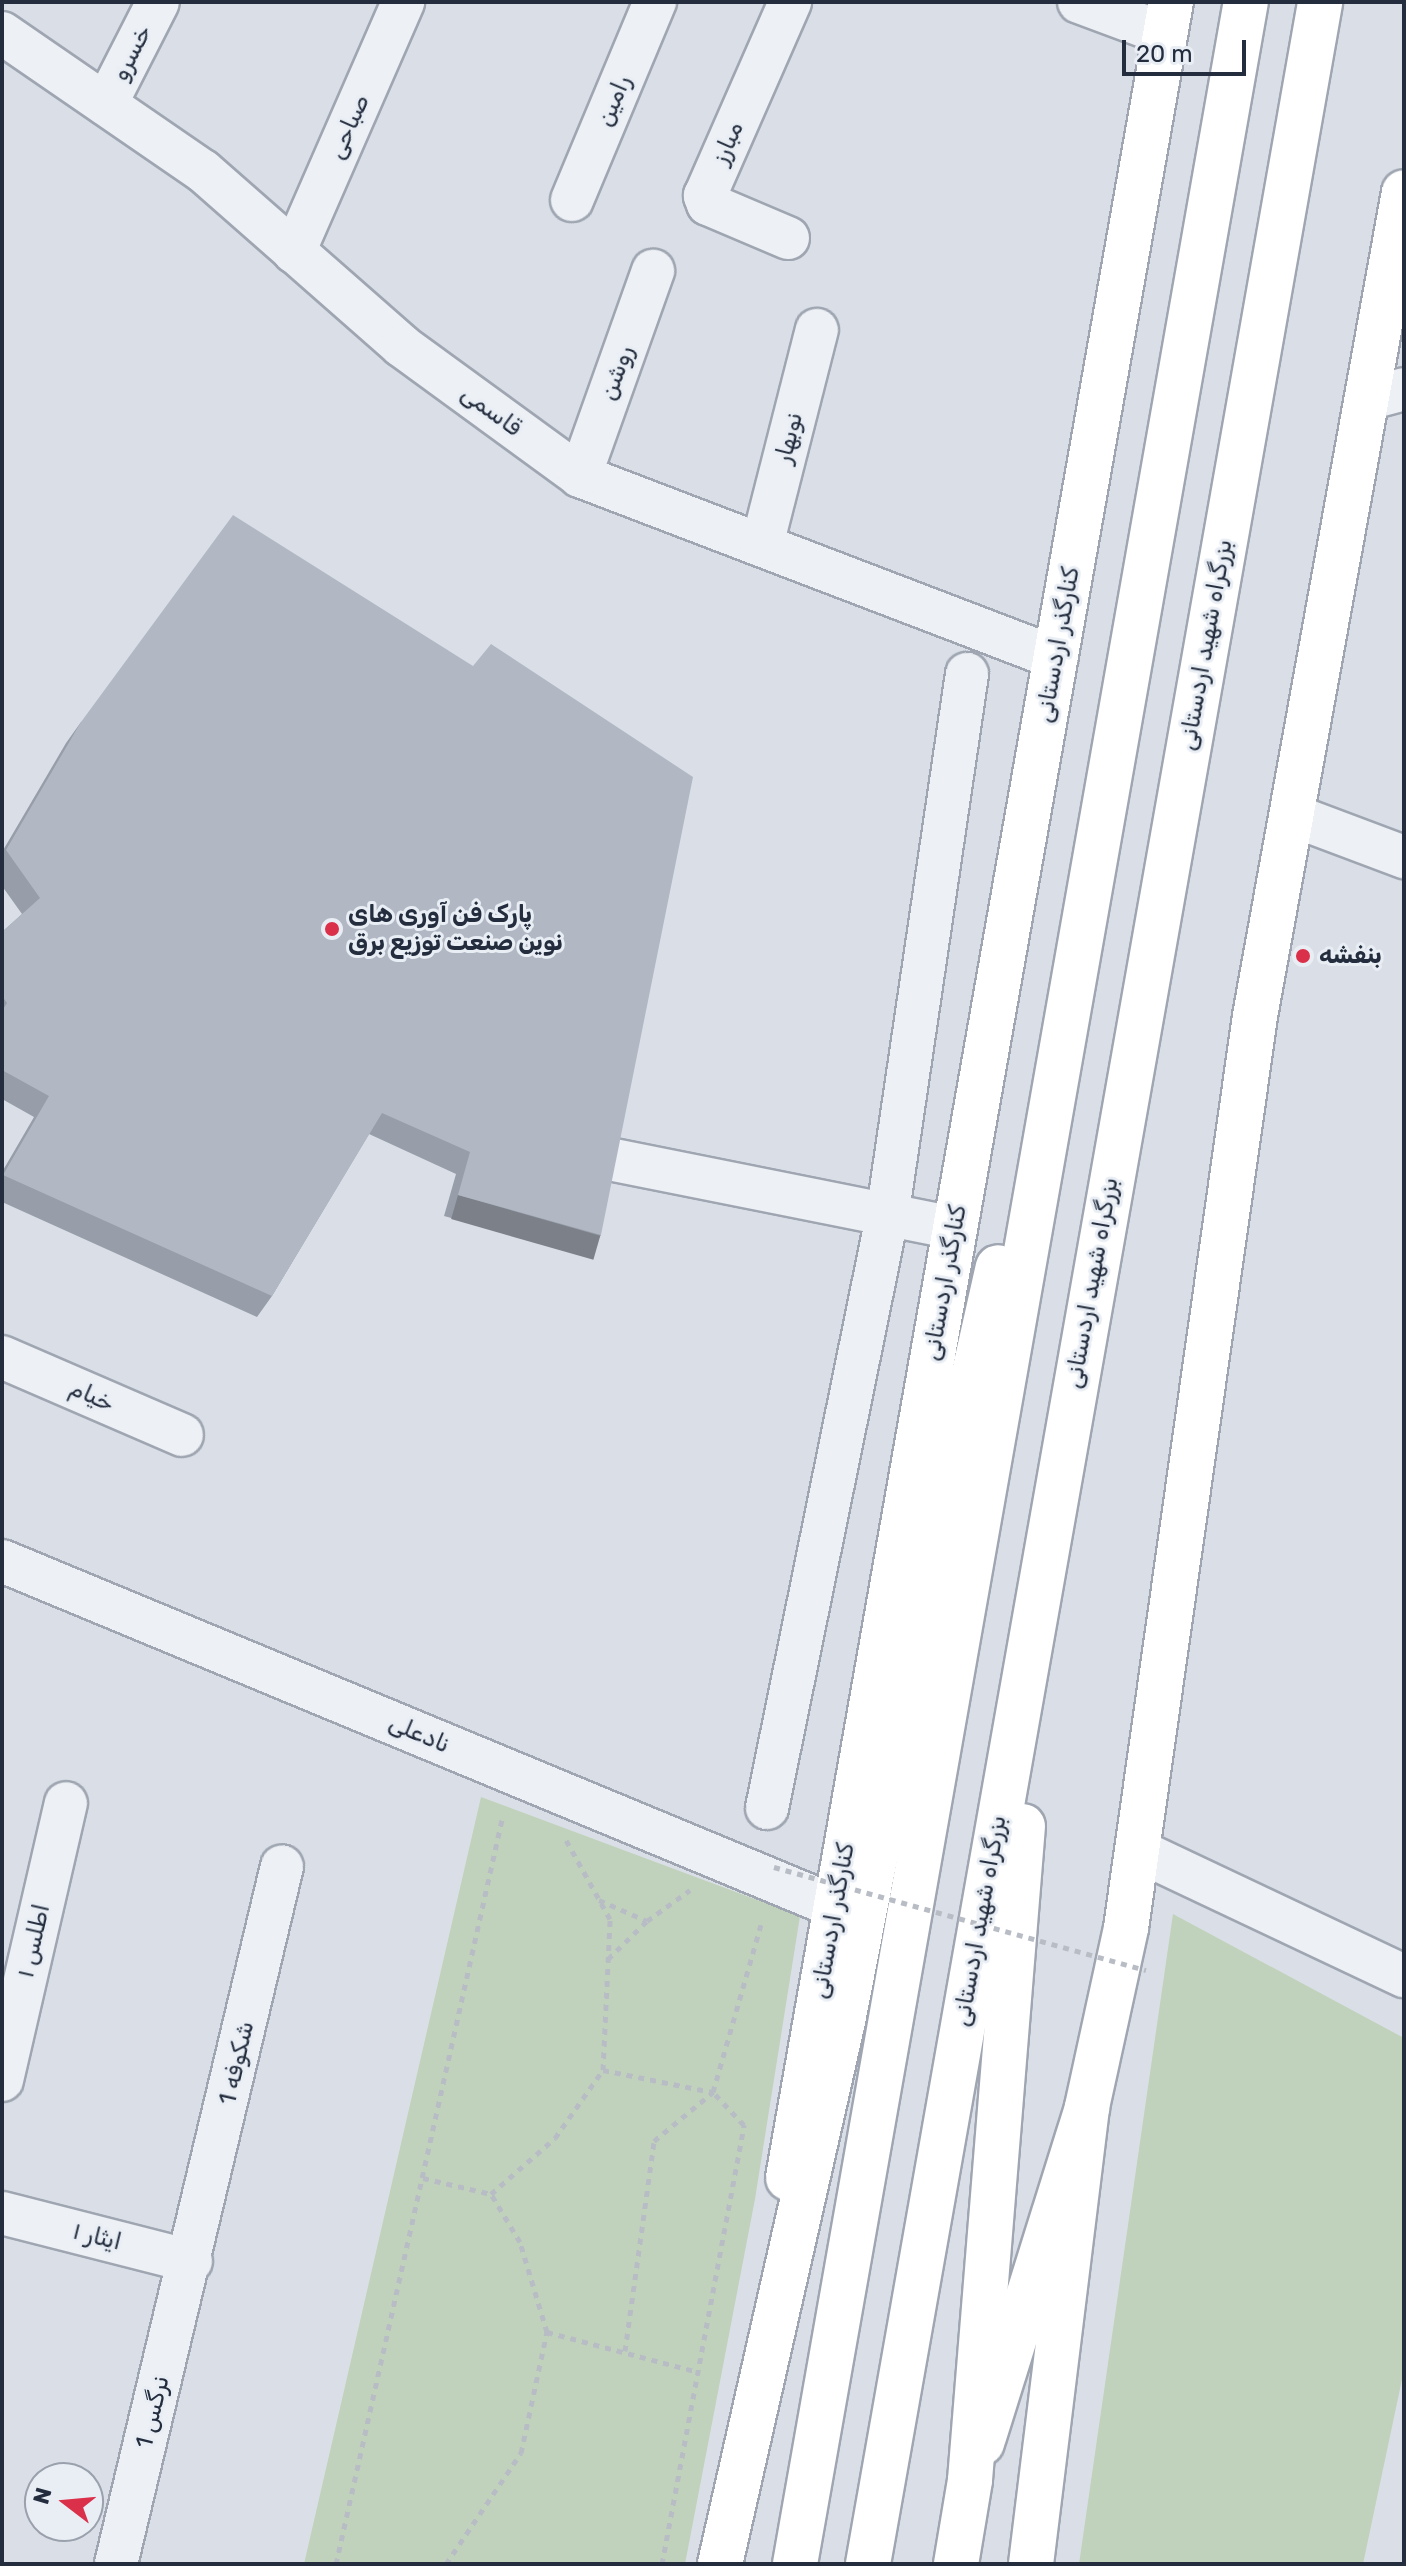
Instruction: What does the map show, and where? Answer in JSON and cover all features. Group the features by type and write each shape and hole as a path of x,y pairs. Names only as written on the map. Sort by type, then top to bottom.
{"main road":[{"path":"795,2564 1246,2"},
{"name":"بزرگراه شهید اردستانی","path":"868,2564 1044,1552 1320,2"},
{"name":"کنارگذر اردستانی","path":"722,2553 1168,18"},
{"path":"970,2480 1087,2107 1126,1928 1253,1032 1292,815 1385,394 1404,192"},
{"path":"722,2553 843,2021 941,1519 1122,719"},
{"path":"956,2564 970,2480 1044,1552"},
{"path":"1031,2564 1087,2107"}],"street":[{"path":"2,18 11,2"},
{"name":"خسرو","path":"106,104 158,2"},
{"name":"صباحی","path":"294,252 403,2"},
{"name":"رامین","path":"572,200 655,2"},
{"name":"مبارز","path":"788,238 708,204 705,196 790,2"},
{"path":"1079,2 1168,18"},
{"name":"قاسمی","path":"2,33 203,171 402,346 580,476 1056,658"},
{"name":"روشن","path":"580,476 653,271"},
{"name":"نوبهار","path":"762,545 817,330"},
{"path":"767,1808 887,1217 967,674"},
{"path":"1292,815 1404,857"},
{"path":"604,1158 887,1217 955,1228"},
{"name":"خیام","path":"2,1357 182,1435"},
{"name":"نادعلی","path":"2,1561 836,1907"},
{"name":"اطلس ۱","path":"2,2080 66,1803"},
{"path":"1137,1850 1404,1976"},
{"name":"شکوفه 1","path":"191,2261 282,1866"},
{"name":"ایثار ۱","path":"2,2213 191,2261"},
{"name":"نرگس 1","path":"116,2564 191,2261"}],"path":[{"path":"491,2194 555,2138 603,2070 610,1919 564,1841 575,1799"},
{"path":"336,2564 423,2178 500,1814 513,1819"},
{"path":"551,1836 578,1846"},
{"path":"774,1867 1146,1970"},
{"path":"608,1959 647,1921 694,1887 680,1882"},
{"path":"598,1900 647,1921"},
{"path":"625,2351 654,2141 713,2092 765,1911"},
{"path":"603,2070 713,2092 744,2125 662,2564"},
{"path":"423,2178 491,2194 520,2242 547,2332 521,2453 446,2564"},
{"path":"547,2332 698,2372"}],"green space":[{"path":"481,1797 800,1916 755,2199 685,2564 304,2564"},
{"path":"1173,1914 1404,2038 1404,2370 1363,2564 1079,2564"}],"building":[{"name":"پارک فن آوری های نوین صنعت توزیع برق","path":"233,515 473,666 491,644 693,777 601,1235 458,1195 470,1152 382,1113 272,1296 3,1175 49,1096 2,1070 2,1011 7,1003 2,996 2,932 40,898 6,850 81,722"}],"place":[{"name":"پارک فن آوری های نوین صنعت توزیع برق","path":"332,929"},
{"name":"بنفشه","path":"1303,956"}]}
